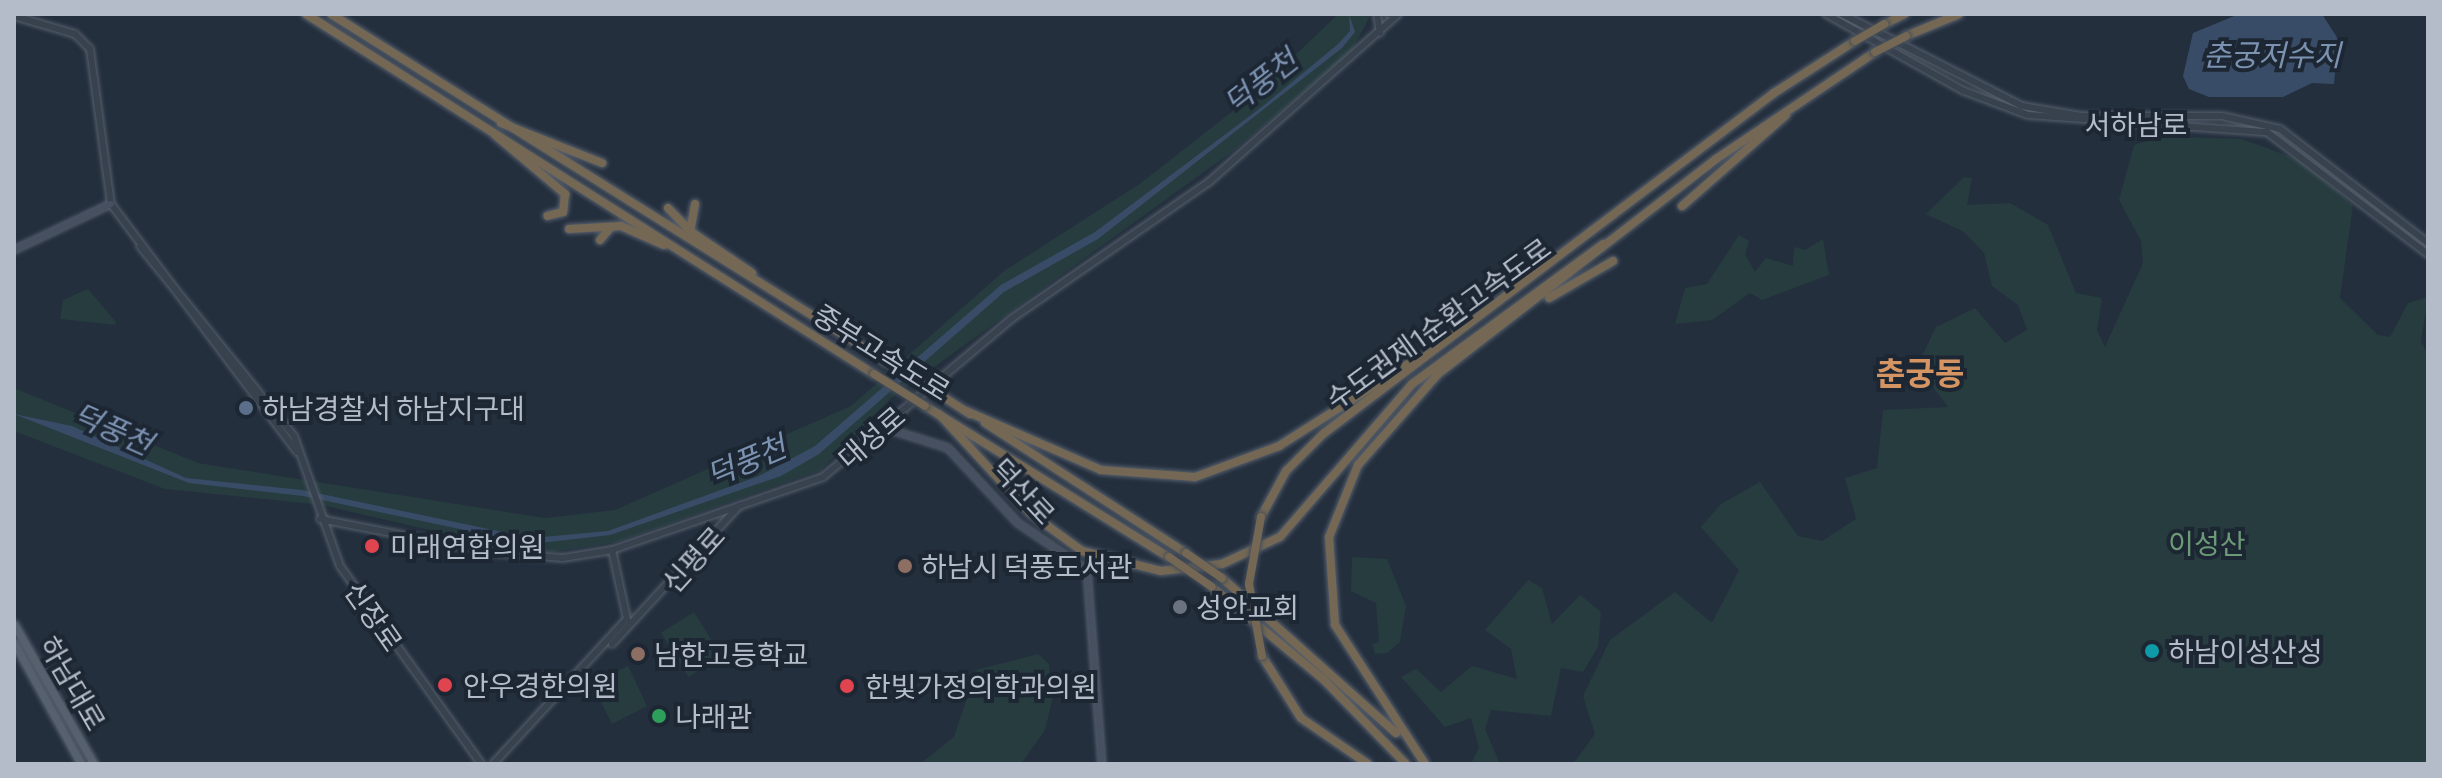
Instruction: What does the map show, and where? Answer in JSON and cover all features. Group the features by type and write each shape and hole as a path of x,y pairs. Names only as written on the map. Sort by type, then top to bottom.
{"highway":[{"name":"중부고속도로","path":"306,14 1169,557 1212,587 1324,680 1406,764"},
{"name":"중부고속도로","path":"331,14 966,411 1186,553 1222,578 1414,750"},
{"name":"수도권제1순환고속도로","path":"1368,764 1301,718 1262,656 1249,584 1261,517 1306,448 1774,93 1855,41 1905,14"},
{"name":"수도권제1순환고속도로","path":"1425,764 1335,625 1327,559 1334,517 1358,465 1405,405 1642,218 1813,90 1946,14"},
{"name":"수도권제1순환고속도로","path":"1906,36 1959,14"},
{"path":"1682,206 1788,111"},
{"path":"501,123 602,163"},
{"path":"495,134 565,194 563,212 547,216"},
{"path":"690,231 695,204"},
{"path":"668,208 690,231 783,299"},
{"path":"939,414 1030,513 1082,551 1161,571 1222,564 1301,519 1384,413 1431,368 1642,218"},
{"path":"569,229 607,225 640,233 675,248"},
{"path":"600,240 605,229 640,233"},
{"path":"1531,307 1613,261"},
{"path":"966,411 1101,470 1195,477 1279,446 1467,328"}],"main road":[{"path":"14,250 111,204"},
{"name":"덕산로","path":"882,427 948,448 1018,523 1087,570 1102,764"},
{"name":"하남대로","path":"14,624 94,764"},
{"name":"하남대로","path":"14,643 81,764"}],"street":[{"path":"1377,14 1380,33"},
{"name":"대성로","path":"320,519 519,557 612,550 823,477 1011,319 1209,182 1398,14"},
{"name":"서하남로","path":"1826,14 1990,103 2054,121 2223,124 2267,132 2428,254"},
{"name":"서하남로","path":"1842,14 2022,106 2081,116 2222,116 2280,129 2428,243"},
{"name":"신장로","path":"14,16 75,34 90,49 111,204 140,246 260,399 294,436 320,519 347,579 481,764"},
{"name":"신평로","path":"493,764 612,644 633,616 645,611 679,576 739,506"},
{"name":"신평로","path":"612,550 625,604 633,616"}],"green space":[{"path":"1338,14 1371,14 1352,50 1236,149 890,399 821,470 617,542 553,552 507,548 322,505 165,489 14,431 14,388 198,463 545,518 615,510 851,406 1004,271 1141,183 1257,92"},
{"name":"이성산","path":"2164,136 2242,139 2300,160 2353,205 2340,298 2378,335 2390,337 2408,303 2428,297 2421,342 2428,354 2428,764 1573,764 1595,734 1583,696 1610,640 1675,592 1712,623 1739,570 1701,527 1721,504 1760,482 1798,536 1822,541 1856,519 1845,478 1877,468 1883,410 1948,407 1917,366 1936,327 1975,308 2005,343 2027,330 2018,305 1992,286 1984,253 1964,232 1926,214 1964,177 1972,178 1967,205 2010,203 2048,225 2076,293 2102,298 2097,330 2105,347 2143,263 2141,241 2119,200 2134,145"},
{"path":"1739,235 1749,241 1745,254 1755,272 1766,258 1793,266 1794,247 1805,250 1823,239 1829,275 1762,300 1750,293 1712,320 1675,324 1685,288 1707,284"},
{"path":"88,289 116,322 115,325 60,319 63,300"},
{"path":"1352,557 1387,559 1406,606 1400,642 1387,653 1375,654 1372,644 1379,642 1376,603 1351,591"},
{"path":"1528,580 1542,588 1552,624 1580,595 1601,612 1598,647 1583,672 1561,668 1551,716 1491,710 1485,729 1500,764 1471,764 1479,748 1471,718 1445,727 1401,677 1416,669 1441,692 1472,666 1517,679 1511,649 1485,630"},
{"path":"694,612 722,656 688,677 661,633"},
{"path":"1038,654 1049,664 1053,697 1045,730 1021,764 920,764 954,737 976,670"},
{"path":"628,666 647,706 612,724 597,694 603,690 610,701 605,677"}],"water":[{"path":"1349,14 1355,32 1342,48 1098,239 1004,292 819,454 781,476 610,535 531,544 303,496 189,483 14,414 72,426 186,478 302,490 532,538 608,531 759,476 815,446 1001,285 1095,232 1263,106 1337,45 1350,31"},
{"name":"춘궁저수지","path":"2239,14 2322,14 2338,39 2334,84 2312,83 2283,97 2209,97 2189,89 2183,76 2193,33"}],"place":[{"name":"하남경찰서 하남지구대","path":"246,408"},
{"name":"미래연합의원","path":"372,546"},
{"name":"하남시 덕풍도서관","path":"905,566"},
{"name":"성안교회","path":"1180,607"},
{"name":"하남이성산성","path":"2152,651"},
{"name":"남한고등학교","path":"638,654"},
{"name":"안우경한의원","path":"445,685"},
{"name":"한빛가정의학과의원","path":"847,686"},
{"name":"나래관","path":"659,716"}],"district":[{"name":"춘궁동","path":"1920,372"}],"water label":[{"name":"덕풍천","path":"1260,81"},
{"name":"덕풍천","path":"113,428"},
{"name":"덕풍천","path":"746,460"}]}
